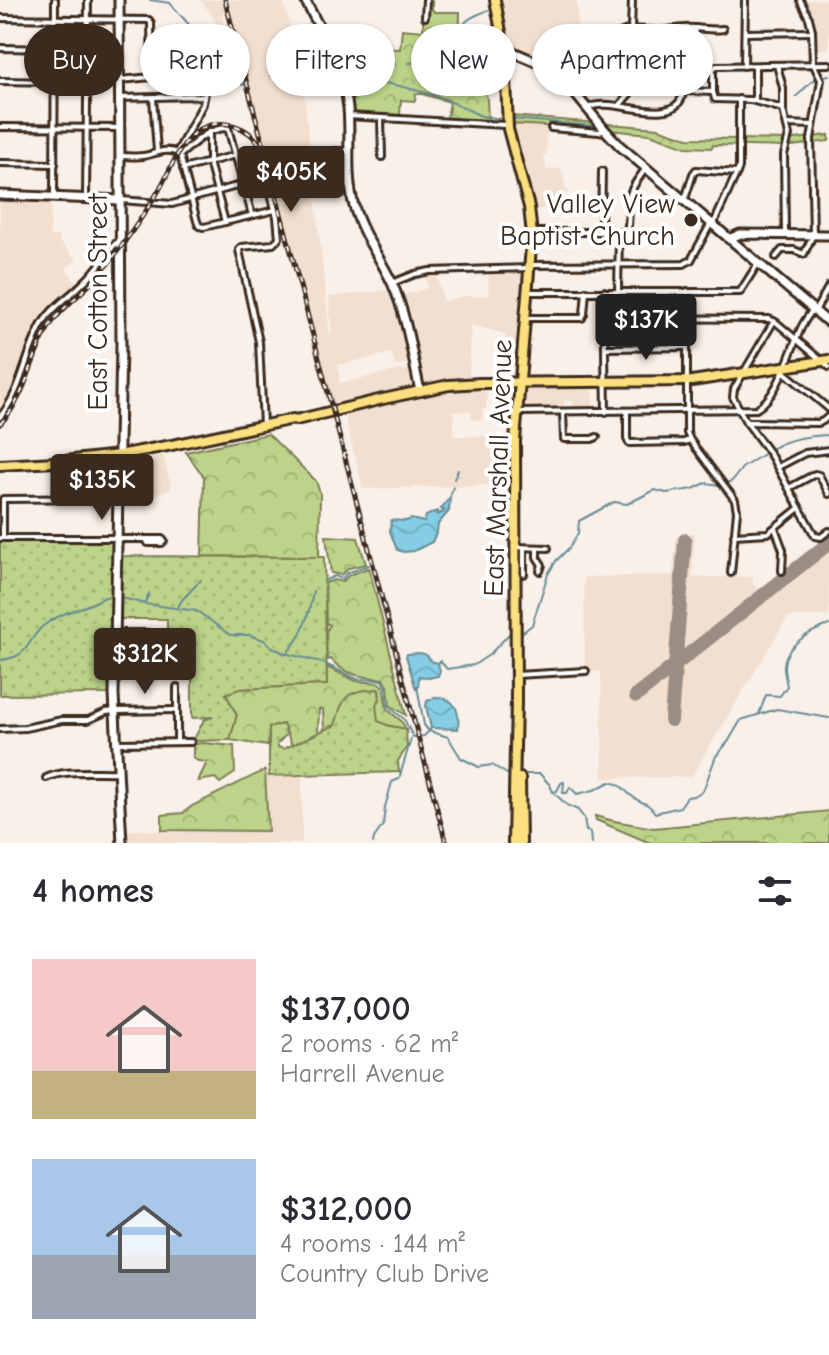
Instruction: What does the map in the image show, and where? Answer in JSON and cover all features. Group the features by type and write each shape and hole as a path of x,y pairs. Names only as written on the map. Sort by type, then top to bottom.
{"main road":[{"name":"East Marshall Avenue","path":"495,0 500,24"},
{"name":"East Marshall Avenue","path":"506,96 508,125 530,211 532,232 514,470 520,548 516,675 517,839"},
{"path":"0,465 119,455 458,384 687,381 826,363"}],"street":[{"path":"55,0 55,24"},
{"path":"88,0 88,24"},
{"name":"East Cotton Street","path":"119,0 119,24"},
{"path":"305,0 336,63 345,89 350,190 367,241 392,283 403,313 420,391"},
{"path":"425,17 426,0"},
{"path":"631,24 632,0"},
{"path":"744,66 745,0"},
{"path":"776,257 782,250 804,254 813,235 811,139 821,79 813,65 809,16 800,0"},
{"path":"0,18 150,21 152,78 124,82"},
{"path":"713,30 723,29"},
{"path":"745,33 812,32"},
{"path":"0,48 24,49"},
{"path":"783,109 755,100 716,99 713,92 714,68 829,64"},
{"path":"777,65 789,137 784,154 785,234"},
{"path":"755,66 755,100"},
{"path":"0,81 24,82"},
{"path":"54,197 55,96"},
{"path":"86,199 88,96"},
{"path":"578,96 605,130 646,168 829,323"},
{"path":"619,106 628,96"},
{"path":"588,108 600,104 647,110 666,109 677,104 682,96"},
{"path":"120,98 204,97 178,154 199,226 275,210"},
{"name":"East Cotton Street","path":"120,98 121,344 115,711 122,843"},
{"path":"153,98 157,151"},
{"path":"392,283 430,271 688,263 712,224 740,167 739,99"},
{"path":"348,116 508,125"},
{"path":"381,118 382,157"},
{"path":"787,124 814,125"},
{"path":"0,127 120,128"},
{"path":"120,156 143,156 157,151 178,154 209,132 227,127 252,215"},
{"path":"551,128 605,130"},
{"path":"209,132 209,162 225,222"},
{"path":"183,169 251,151 261,155 275,210 278,241 241,247 239,250 259,346 263,425"},
{"path":"336,151 348,151"},
{"path":"0,163 55,164"},
{"path":"532,232 626,232 630,194 646,168"},
{"path":"684,200 697,169 737,173"},
{"path":"601,232 602,171"},
{"path":"0,195 170,204 244,184"},
{"path":"618,292 619,233"},
{"path":"729,239 737,234 829,235"},
{"path":"739,247 738,239 742,234"},
{"path":"0,417 18,388 44,321 57,305 88,279 120,241"},
{"path":"527,292 740,292 758,263"},
{"path":"516,412 756,409 762,405 784,369 802,326 824,298 829,286"},
{"path":"525,318 579,319 583,317 586,291"},
{"path":"604,291 606,412"},
{"path":"687,291 687,432 735,499 737,511 731,573"},
{"path":"605,318 774,321 826,363"},
{"path":"774,321 733,393 746,422 778,467 815,536 829,531"},
{"path":"605,348 687,347"},
{"path":"784,369 829,409"},
{"path":"627,411 629,443 690,440"},
{"path":"563,412 564,439 597,437"},
{"path":"746,422 818,423 829,416"},
{"path":"778,467 805,453 829,450"},
{"path":"789,488 816,474 829,494"},
{"path":"118,498 3,499 2,538 146,539"},
{"path":"734,535 765,534 800,507"},
{"path":"775,528 783,548 782,571"},
{"path":"524,574 520,548 548,548"},
{"path":"537,548 537,557 542,565 540,571"},
{"path":"115,633 148,633"},
{"path":"516,675 586,671"},
{"path":"177,687 177,742"},
{"path":"0,729 29,728 62,720 88,720 115,711 177,710"},
{"path":"116,743 191,742"},
{"path":"46,778 51,775 119,772"}],"shaded area":[{"path":"200,0 283,0 289,24 266,24 266,96 304,96 330,336 329,297 391,290 409,363 395,366 392,353 338,365 340,383 411,368 413,386 330,405 267,168 255,141 260,139 248,96 250,24 229,24 223,10 223,24 216,24"},
{"path":"499,0 577,0 578,24 532,24 532,56 516,49 516,24 504,24"},
{"path":"803,0 829,0 829,49 814,50 811,16"},
{"path":"512,124 547,127 546,155 543,155 547,170 561,168 567,193 558,196 558,207 533,210"},
{"path":"0,200 51,202 50,236 59,236 59,241 77,260 66,268 77,284 44,311 6,405 0,405"},
{"path":"526,271 514,378 498,378 506,334 471,325 469,378 422,384 402,296 428,288 425,276 437,275 443,301 464,296 488,296 489,272"},
{"path":"524,388 593,389 593,409 573,410 573,401 564,401 564,410 521,410"},
{"path":"464,389 487,389 486,409 483,409 482,420 472,420 471,411 454,411 454,436 503,436 506,473 499,473 498,485 363,489 344,413"},
{"path":"163,455 172,489 123,502 124,464"},
{"path":"695,533 692,577 753,577 753,584 758,590 829,536 829,616 788,617 691,777 603,778 601,671 523,677 523,673 585,669 584,577 673,575 676,537"},
{"path":"267,776 302,776 302,843 125,843 126,830 267,831"}],"green space":[{"path":"424,0 432,0 434,12 460,12 460,24 423,24"},
{"path":"402,29 411,30 411,96 416,96 415,101 401,100 400,115 352,113 350,96 395,96 395,49 400,49"},
{"path":"429,96 486,96 488,121 447,118 450,102"},
{"path":"511,116 658,128 688,138 787,140 829,135 829,141 785,147 686,147 650,134 512,124"},
{"path":"268,434 316,481 320,493 319,557 202,556 204,477 186,452"},
{"path":"326,536 358,538 366,564 349,568 341,575 331,573"},
{"path":"0,540 113,541 114,556 324,557 327,685 239,689 226,694 237,715 230,740 193,741 204,720 213,717 192,718 192,664 177,664 177,643 167,643 167,619 112,619 110,694 0,695"},
{"path":"369,568 406,715 390,705 384,679 355,675 331,659 327,660 326,632 330,625 326,623 325,583 334,580 342,582 349,575"},
{"path":"327,667 356,681 383,686 387,709 406,729 378,721 376,705 380,700 379,689 359,691 348,696 335,725 324,730 323,709 319,709 318,733 292,745 283,724 269,727 268,746 230,740 237,715 226,694 239,689 327,685"},
{"path":"379,689 380,699 376,705 387,725 406,729 407,747 398,761 399,772 269,776 269,727 283,724 287,734 277,744 283,749 335,725 347,695"},
{"path":"193,744 234,746 235,773 220,783 215,778 198,781 207,762 193,758"},
{"path":"265,770 268,831 162,830 162,815 183,813"},
{"path":"829,811 829,843 650,843 596,820 595,816 654,828"}],"water":[{"path":"450,497 449,511 438,524 432,542 414,551 397,550 390,531 391,520 424,522 426,516 437,511 436,515 441,513"},
{"path":"418,653 438,663 440,671 438,676 419,676 416,689 406,656"},
{"path":"437,697 453,703 458,729 431,728 426,706 427,701"}],"waterway":[{"path":"150,0 170,3 188,24"},
{"path":"465,24 488,10"},
{"path":"824,76 829,75"},
{"path":"795,97 818,78"},
{"path":"395,85 449,100"},
{"path":"452,102 481,116 503,119"},
{"path":"512,119 595,126"},
{"path":"771,449 799,438 829,435"},
{"path":"727,483 742,468 765,453"},
{"path":"454,479 458,470"},
{"path":"520,632 532,625 548,574 570,547 578,533 579,521 614,502 627,504 655,490 666,493 693,489 706,483 720,485"},
{"path":"451,494 453,487"},
{"path":"326,580 335,576 342,579 347,573 369,565"},
{"path":"178,607 197,584"},
{"path":"286,654 304,624 313,591"},
{"path":"145,603 149,593"},
{"path":"0,660 17,656 37,632 55,618 113,596"},
{"path":"119,597 197,611 230,635 249,635 264,640 284,653 321,662 357,679 383,680 388,706 404,719 413,737 424,736 429,731 424,725 417,686"},
{"path":"759,714 766,695 780,696 787,686 784,669 788,652 807,635 829,625"},
{"path":"438,663 440,661 447,669 474,665 489,655 511,632"},
{"path":"523,774 540,774 553,792 564,782 563,793 567,793 570,787 577,794 615,783 655,813 680,807 687,797 703,791 716,756 741,720 777,709 829,718"},
{"path":"431,728 429,731 448,737 461,758 479,767 492,765 511,774"},
{"path":"373,843 383,825 392,782 399,779 411,739"},
{"path":"555,794 584,818 591,843"}],"runway":[{"path":"671,720 685,540"},
{"path":"636,696 829,543"}],"railway":[{"path":"225,0 446,843"},
{"path":"0,424 17,401 49,327 119,249 161,187 185,143 199,130 226,124 250,134 262,148"}],"place":[{"name":"Valley View Baptist Church","path":"691,220"}]}
